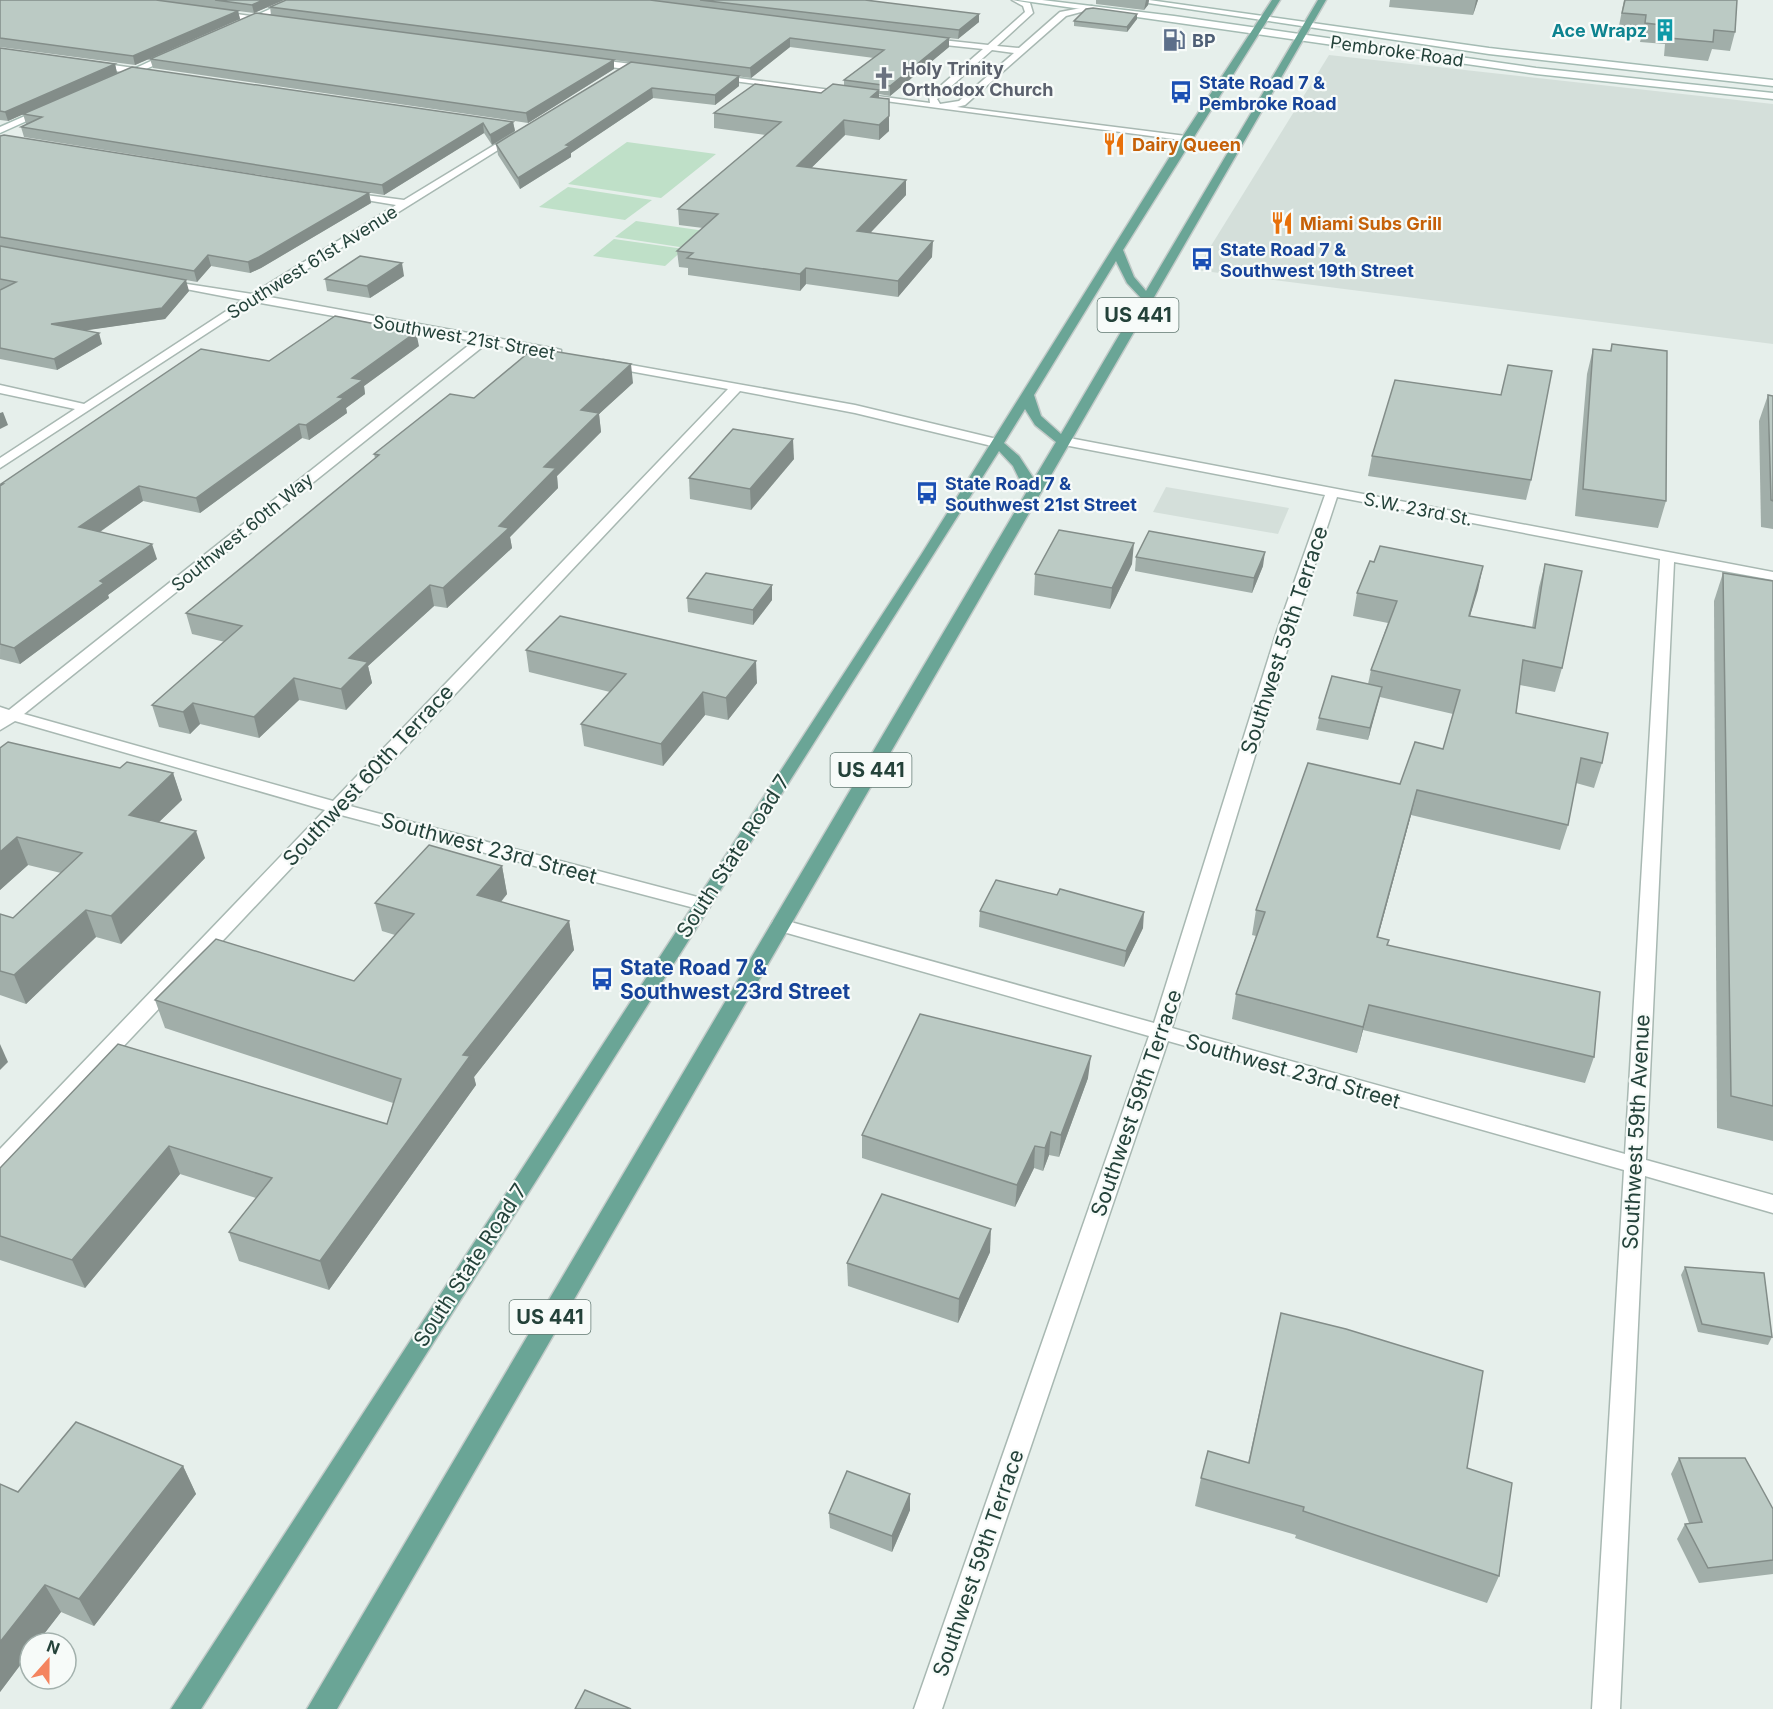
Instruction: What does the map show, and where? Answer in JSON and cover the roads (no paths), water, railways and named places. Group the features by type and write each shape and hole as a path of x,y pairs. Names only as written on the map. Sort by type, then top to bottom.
{"main road":[{"name":"South State Road 7","path":"185,1709 922,564 1186,139 1276,0"},
{"name":"US 441","path":"321,1709 1322,0"},
{"path":"1117,250 1130,281 1136,290 1148,298"},
{"path":"1027,394 1037,423 1064,441"},
{"path":"996,443 1011,453 1018,462 1033,493"}],"street":[{"path":"232,28 297,0"},
{"path":"937,107 932,98 1029,13 1027,5 1016,0"},
{"name":"Pembroke Road","path":"1022,0 1258,30 1536,71 1773,96"},
{"name":"Pembroke Road","path":"1132,0 1489,51 1773,83"},
{"path":"937,107 962,103 1063,14 1092,8"},
{"path":"208,12 277,21"},
{"path":"919,39 1020,51"},
{"path":"114,80 189,47"},
{"path":"582,61 662,71"},
{"path":"78,63 158,74"},
{"path":"609,79 628,67"},
{"path":"708,77 1186,139"},
{"path":"0,130 52,107"},
{"name":"Southwest 61st Avenue","path":"0,464 252,299 407,204 524,127"},
{"path":"0,138 12,140"},
{"path":"337,192 407,204"},
{"name":"Southwest 21st Street","path":"149,279 569,356"},
{"name":"Southwest 60th Way","path":"4,717 483,340"},
{"path":"599,361 855,409 996,443"},
{"name":"Southwest 60th Terrace","path":"0,1163 737,387"},
{"path":"0,389 86,408"},
{"name":"S.W. 23rd St.","path":"1064,441 1773,576"},
{"name":"Southwest 59th Terrace","path":"928,1709 1160,1034 1285,631 1332,493"},
{"name":"Southwest 59th Avenue","path":"1606,1709 1668,556"},
{"name":"Southwest 23rd Street","path":"4,717 702,904"},
{"name":"Southwest 23rd Street","path":"780,925 1160,1034 1773,1204"}],"place":[{"name":"Ace Wrapz","path":"1665,30"},
{"name":"BP","path":"1174,40"},
{"name":"Holy Trinity Orthodox Church","path":"884,78"},
{"name":"State Road 7 & Pembroke Road","path":"1181,92"},
{"name":"Dairy Queen","path":"1114,144"},
{"name":"Miami Subs Grill","path":"1282,223"},
{"name":"State Road 7 & Southwest 19th Street","path":"1202,259"},
{"name":"State Road 7 & Southwest 21st Street","path":"927,493"},
{"name":"State Road 7 & Southwest 23rd Street","path":"602,979"}]}
